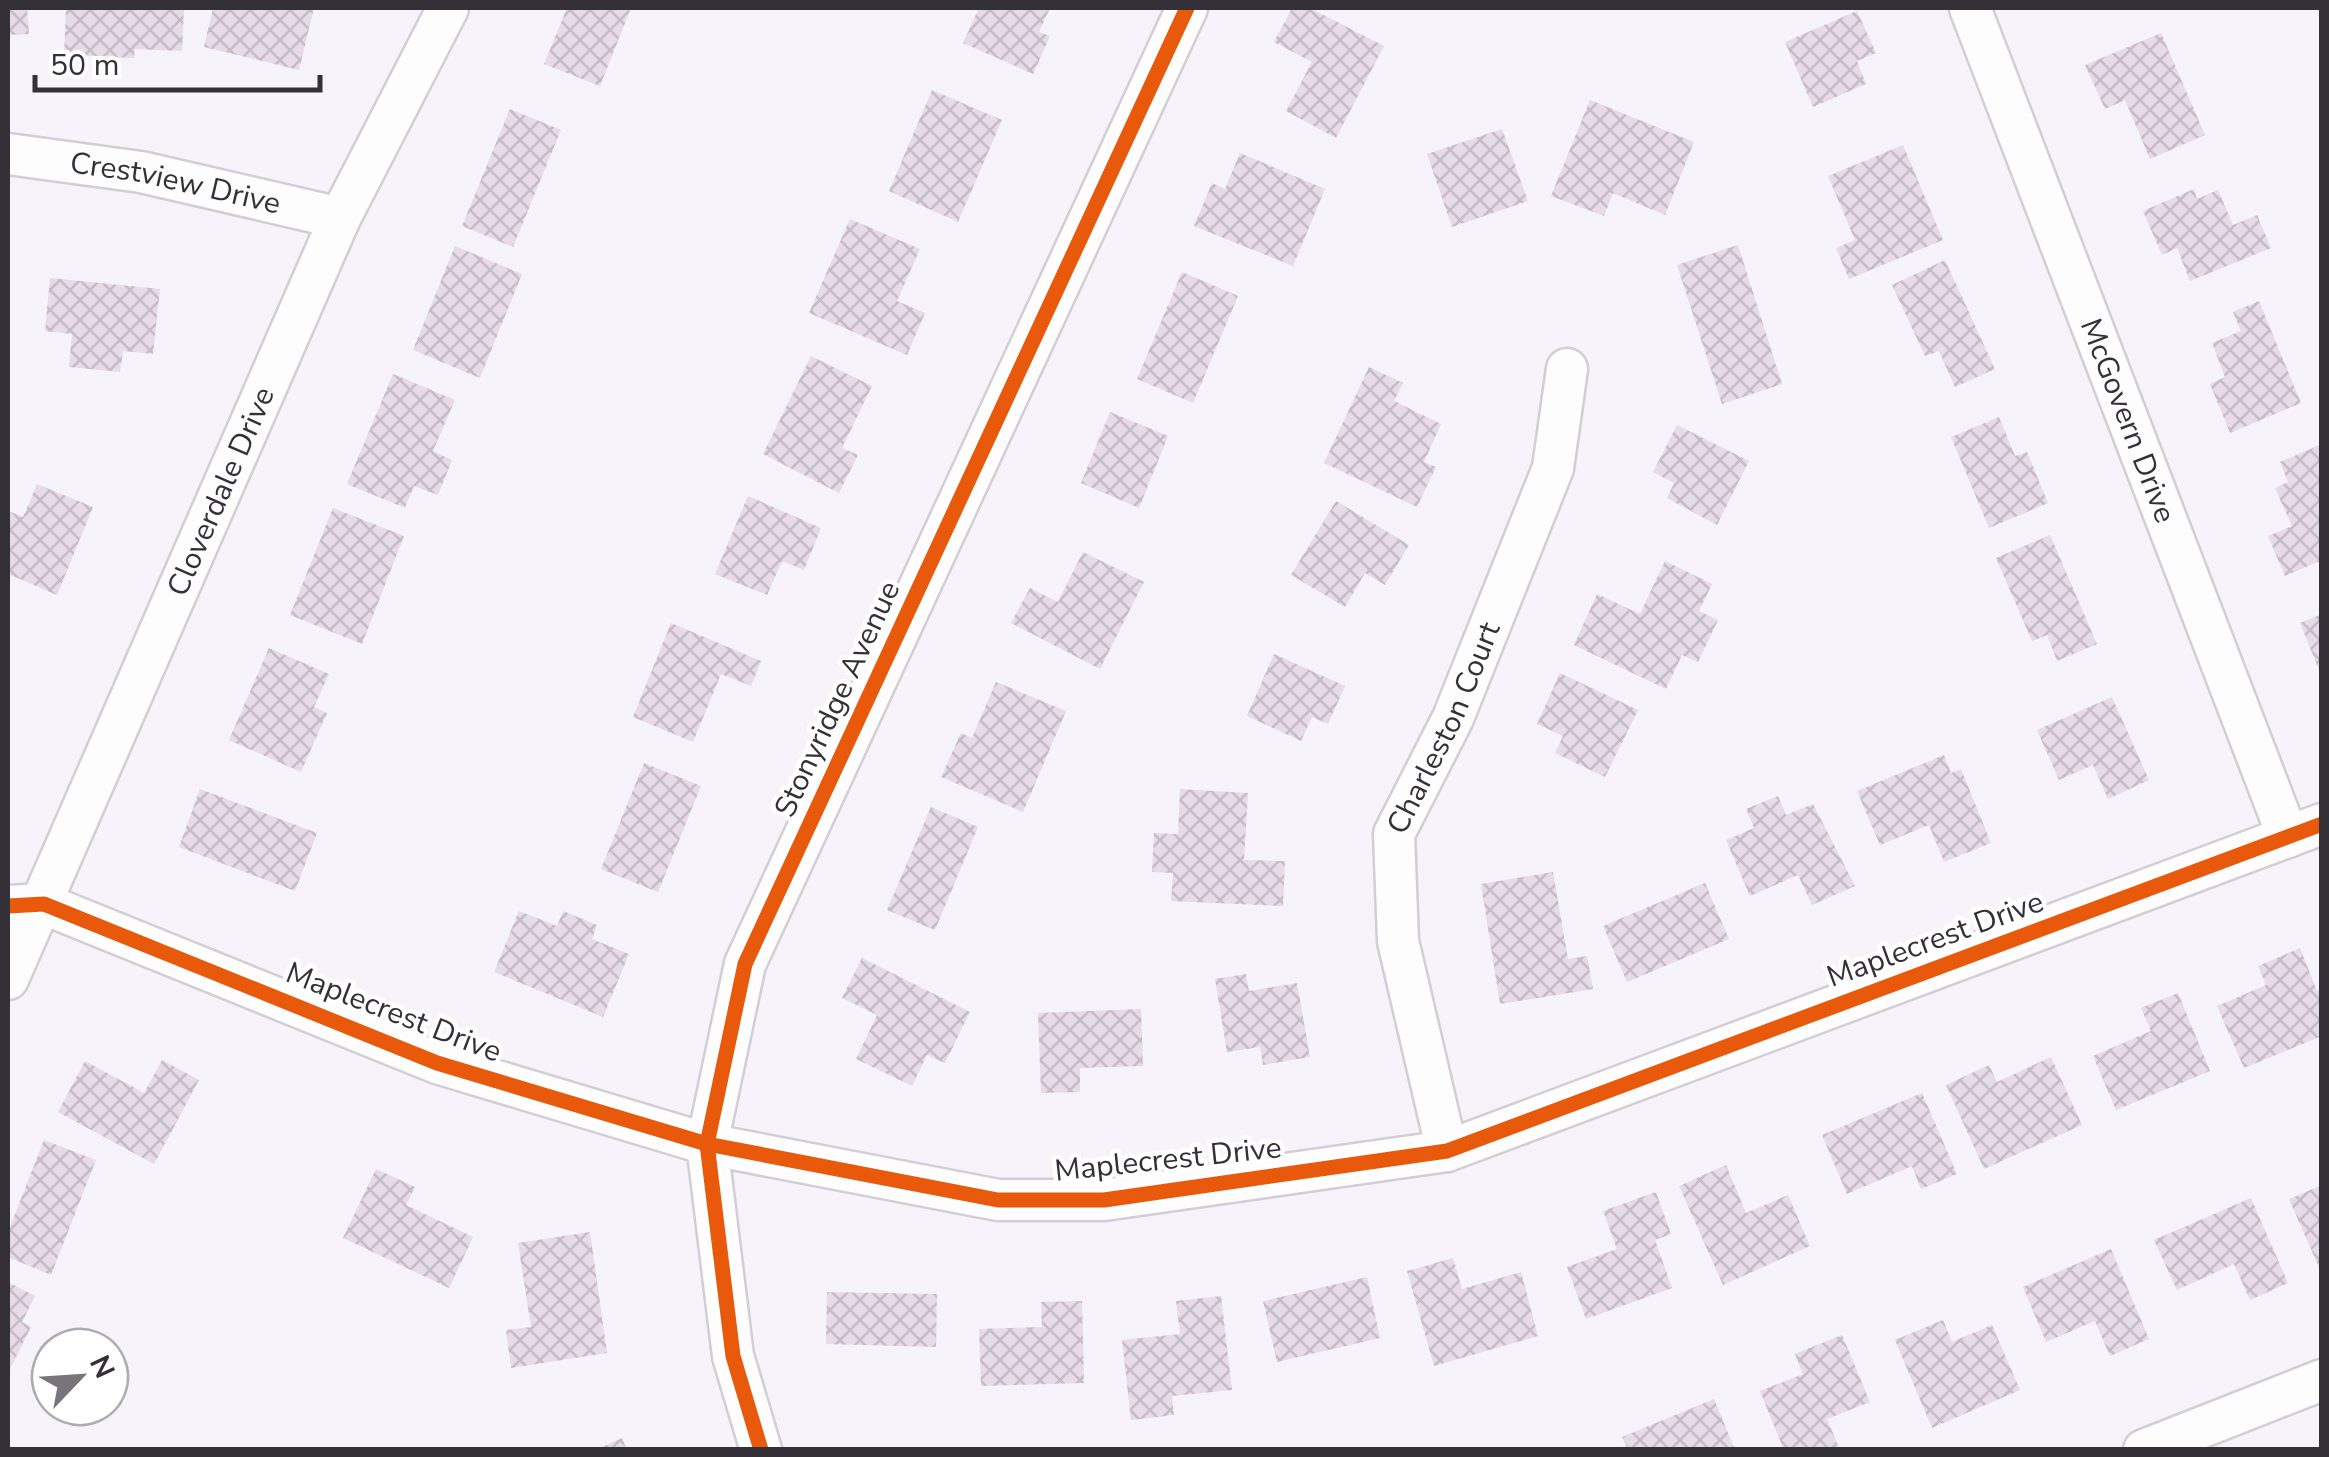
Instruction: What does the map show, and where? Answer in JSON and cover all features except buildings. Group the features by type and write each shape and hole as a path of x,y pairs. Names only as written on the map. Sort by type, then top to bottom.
{"street":[{"name":"Cloverdale Drive","path":"8,979 26,905 340,218 448,8"},
{"name":"Stonyridge Avenue","path":"761,1450 733,1356 707,1144 745,964 1187,8"},
{"name":"McGovern Drive","path":"1970,8 2304,831"},
{"name":"Crestview Drive","path":"8,154 142,172 340,218"},
{"name":"Charleston Court","path":"1447,1151 1398,941 1394,834 1454,718 1553,468 1567,369"},
{"name":"Maplecrest Drive","path":"26,905 437,1063 707,1144 998,1200 1104,1200 1447,1151 2304,831"},
{"path":"2144,1450 2322,1380"}],"cycle path":[{"path":"761,1450 733,1356 707,1144 745,964 1187,8"},
{"path":"8,906 44,904 437,1063 707,1144 998,1200 1104,1200 1447,1151 2322,824"}]}
